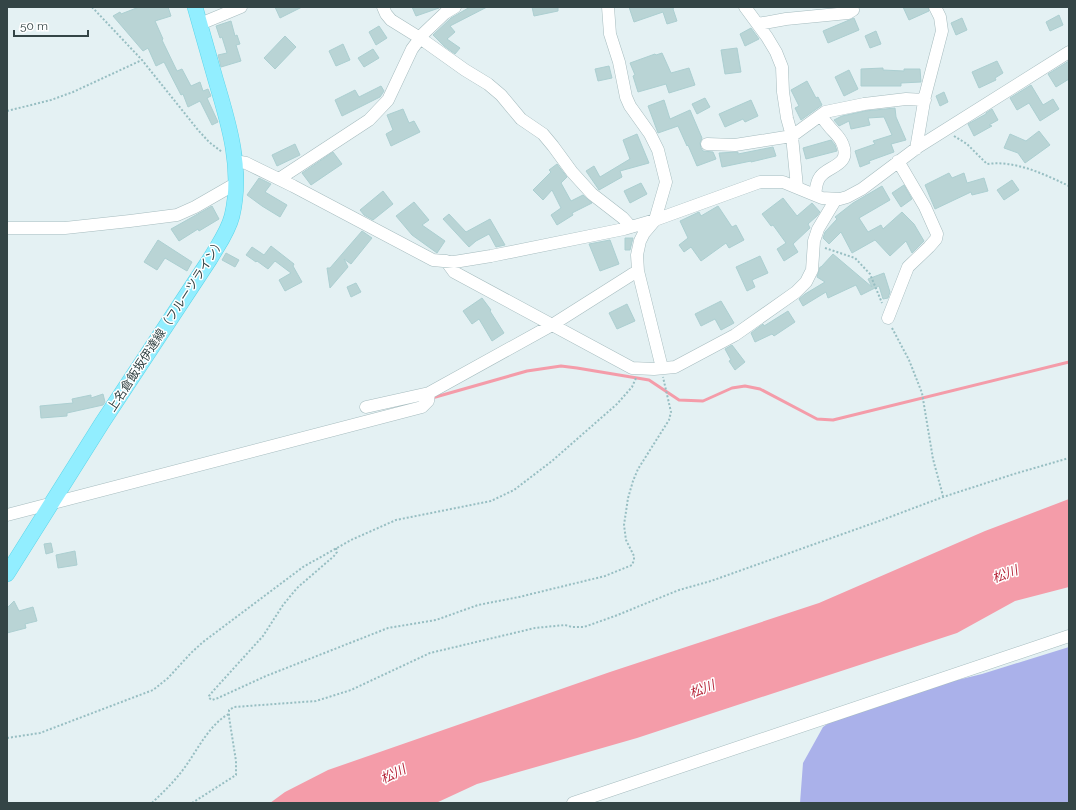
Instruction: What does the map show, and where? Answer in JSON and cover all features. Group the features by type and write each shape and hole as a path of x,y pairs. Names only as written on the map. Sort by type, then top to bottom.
{"main road":[{"name":"上名倉飯坂伊達線（フルーツライン）","path":"7,574 102,423 224,236 232,216 235,184 234,156 225,110 195,7"}],"street":[{"path":"200,24 241,7"},
{"path":"383,7 391,20 488,84 501,95 521,119 543,134 572,172 592,194 623,218 631,227"},
{"path":"279,179 369,120 388,100 412,49 420,38 445,13 455,7"},
{"path":"608,7 610,34 619,62 626,97 630,106 650,134 658,150 666,182 655,220 644,233 640,241 637,256 638,272 662,368"},
{"path":"746,7 776,52 782,67 783,92 787,118 792,136 797,187"},
{"path":"758,24 786,19 848,13 853,10 852,7"},
{"path":"916,149 925,100 942,31 940,17 935,7"},
{"path":"234,156 246,164 279,179 433,260 454,262 491,256 631,227 655,220 760,182 783,182 822,198 836,199 847,197 862,189 898,161 945,130 1069,52"},
{"path":"708,144 735,145 792,136 825,112 853,106 906,99 925,100"},
{"path":"815,195 820,176 839,164 842,160 844,151 844,146 838,136 827,125 821,115"},
{"path":"888,318 908,266 929,247 936,239 937,234 925,207 898,161"},
{"path":"7,228 65,228 130,222 177,215 195,207 235,184"},
{"path":"446,261 454,272 632,368 675,367 736,335 796,292 806,282 812,270 814,246 818,229 836,199"},
{"path":"366,407 429,393 552,325 631,274 638,272"},
{"path":"7,515 422,407 428,401 429,393"},
{"path":"573,803 1069,636"}],"path":[{"path":"92,7 142,60 208,142 223,152 234,156"},
{"path":"7,111 51,100 73,92 142,60"},
{"path":"945,130 967,144 987,164 998,162 1014,165 1050,177 1069,186"},
{"path":"814,246 855,258 870,274 888,318 909,360 922,393 933,459 943,497"},
{"path":"7,738 40,732 153,690 168,678 203,642 303,567 351,540 396,520 491,501 514,490 552,461 617,404 632,386 640,368"},
{"path":"336,548 334,556 297,588 263,636 214,690 209,698 212,700 218,698 266,676 388,628 436,620 478,605 599,578 632,564 634,556 626,540 624,526 628,498 638,469 670,420 671,412 662,368"},
{"path":"192,803 236,775 237,768 229,714 231,708 238,706 275,705 316,701 351,690 430,653 535,628 565,625 572,627 584,627 679,590 719,578 943,497 1069,458"},
{"path":"152,803 178,776 210,731 223,717 229,714"}],"shaded area":[{"path":"1069,647 1069,803 800,803 803,763 823,727 854,705 982,674"}],"water":[{"name":"松川","path":"1069,499 1069,587 1015,601 957,633 637,738 477,784 436,803 270,803 285,792 328,770 610,672 819,603 985,531"}],"building":[{"path":"139,7 168,7 171,16 155,21 163,39 162,40 177,71 182,69 191,86 200,82 203,91 208,89 211,96 207,98 218,122 212,125 200,101 188,107 183,94 181,95 164,62 156,66 148,48 143,51 113,16 120,12 121,14"},
{"path":"275,7 302,7 280,18"},
{"path":"412,7 439,7 439,8 416,16"},
{"path":"470,7 487,7 450,26 455,32 447,39 460,48 455,54 433,35 451,18"},
{"path":"532,7 558,7 558,11 534,16"},
{"path":"629,7 674,7 673,9 677,21 667,24 663,12 634,22"},
{"path":"903,7 928,7 929,11 909,20"},
{"path":"1059,15 1063,25 1050,31 1046,22"},
{"path":"854,18 859,30 828,43 823,31"},
{"path":"962,18 967,30 956,35 951,23"},
{"path":"231,21 235,36 237,35 240,44 236,45 241,61 221,67 218,55 227,53 222,37 220,38 216,26"},
{"path":"379,26 387,38 376,45 369,32"},
{"path":"751,28 759,39 745,46 740,34"},
{"path":"876,31 881,44 870,48 865,36"},
{"path":"285,36 296,47 275,69 264,58"},
{"path":"343,44 350,60 336,66 329,51"},
{"path":"737,48 741,72 725,74 721,50"},
{"path":"373,49 379,58 364,67 358,58"},
{"path":"662,53 671,73 689,68 695,85 669,93 666,84 638,92 633,76 635,75 630,63"},
{"path":"997,61 1003,73 995,78 996,80 979,88 972,72"},
{"path":"1069,61 1069,79 1056,87 1048,74"},
{"path":"609,66 612,78 598,81 595,69"},
{"path":"883,68 883,70 904,71 904,69 920,69 921,82 901,83 901,86 861,86 861,69"},
{"path":"849,70 858,89 844,96 835,77"},
{"path":"807,81 816,98 818,97 822,105 801,120 795,108 799,106 791,90"},
{"path":"1031,85 1043,105 1053,99 1059,109 1040,121 1029,103 1017,110 1010,98"},
{"path":"381,86 384,91 380,97 342,116 335,100 355,90 359,97"},
{"path":"944,92 948,102 940,106 936,96"},
{"path":"705,98 710,107 697,114 692,104"},
{"path":"664,100 670,119 690,110 702,138 700,143 701,148 703,151 713,152 716,159 697,166 678,126 658,133 648,106"},
{"path":"751,100 758,116 745,122 743,119 725,127 719,114"},
{"path":"895,108 896,117 906,140 891,144 894,152 869,161 870,163 860,167 855,151 875,144 873,141 892,135 884,117 868,118 870,125 851,129 849,121 839,126 834,120 842,116 865,111"},
{"path":"403,109 409,123 414,121 420,132 391,146 386,134 393,130 387,115"},
{"path":"992,109 998,120 989,125 992,126 974,136 968,124"},
{"path":"1039,131 1050,145 1025,163 1018,153 1004,148 1010,134 1026,141"},
{"path":"637,134 649,163 620,171 622,177 599,190 586,171 594,166 600,177 630,159 623,140"},
{"path":"831,140 837,151 806,159 803,148"},
{"path":"295,144 300,155 277,166 272,155"},
{"path":"773,147 776,156 722,167 719,153 738,152 738,154"},
{"path":"333,152 342,164 311,185 302,173"},
{"path":"557,164 567,177 561,183 571,201 583,195 592,203 572,213 573,215 557,225 551,215 561,208 552,190 543,200 533,190 551,172 549,170"},
{"path":"949,173 952,178 964,173 967,183 984,178 988,191 972,195 971,192 935,209 925,185"},
{"path":"259,178 271,184 265,192 287,205 280,217 247,195"},
{"path":"1012,180 1019,190 1004,200 997,190"},
{"path":"641,183 647,194 630,203 624,191"},
{"path":"904,185 912,199 901,207 892,193"},
{"path":"882,186 890,200 859,218 868,232 881,225 883,229 902,212 914,224 924,241 912,253 906,241 890,256 875,240 852,253 841,232 829,244 823,238 825,232 837,219 835,217 853,203"},
{"path":"383,191 393,204 373,220 364,215 360,210"},
{"path":"783,198 797,216 812,203 820,212 808,224 810,228 793,244 798,252 784,261 777,249 786,243 773,225 771,226 762,214"},
{"path":"414,202 429,220 422,225 445,241 437,253 412,235 396,216"},
{"path":"212,206 219,219 199,231 198,229 179,241 171,229"},
{"path":"718,206 732,227 736,225 744,240 729,248 726,243 701,261 691,247 684,252 679,245 688,238 680,221 699,212 701,216"},
{"path":"449,214 466,232 490,219 505,245 496,247 489,234 476,241 469,247 443,219"},
{"path":"362,231 372,238 351,264 344,259 348,267 330,288 327,268 330,268"},
{"path":"625,238 633,238 630,250 625,250"},
{"path":"158,240 192,262 187,271 165,258 157,270 144,262"},
{"path":"610,240 619,264 600,271 589,244"},
{"path":"271,246 294,264 293,266 302,282 285,291 279,280 291,273 275,261 268,269 246,255 252,247 264,255"},
{"path":"226,253 239,260 235,267 222,260"},
{"path":"833,254 872,287 868,279 884,273 890,292 888,298 883,299 879,286 861,295 856,285 828,298 826,292 803,306 799,299 825,282 817,277 820,267"},
{"path":"760,256 768,273 752,280 755,287 747,291 736,267"},
{"path":"356,283 361,292 351,297 347,287"},
{"path":"482,298 491,310 490,311 504,333 492,341 479,319 472,324 463,311"},
{"path":"721,301 734,323 721,330 715,319 701,326 695,314"},
{"path":"627,304 635,321 617,329 609,313"},
{"path":"788,311 795,322 774,336 772,334 755,342 751,333 763,324 764,326"},
{"path":"732,345 745,362 735,370 729,361 731,360 725,349"},
{"path":"103,394 105,402 103,405 67,413 67,416 41,418 40,406 73,403 72,399 91,395 91,398"},
{"path":"51,543 53,552 46,554 44,544"},
{"path":"75,551 77,565 58,568 56,555"},
{"path":"14,601 19,611 33,607 37,621 25,624 26,628 7,633 7,608"}],"waterway":[{"path":"432,398 527,371 561,366 649,380 679,400 703,401 732,388 745,386 760,389 817,419 833,420 1069,362"}]}
